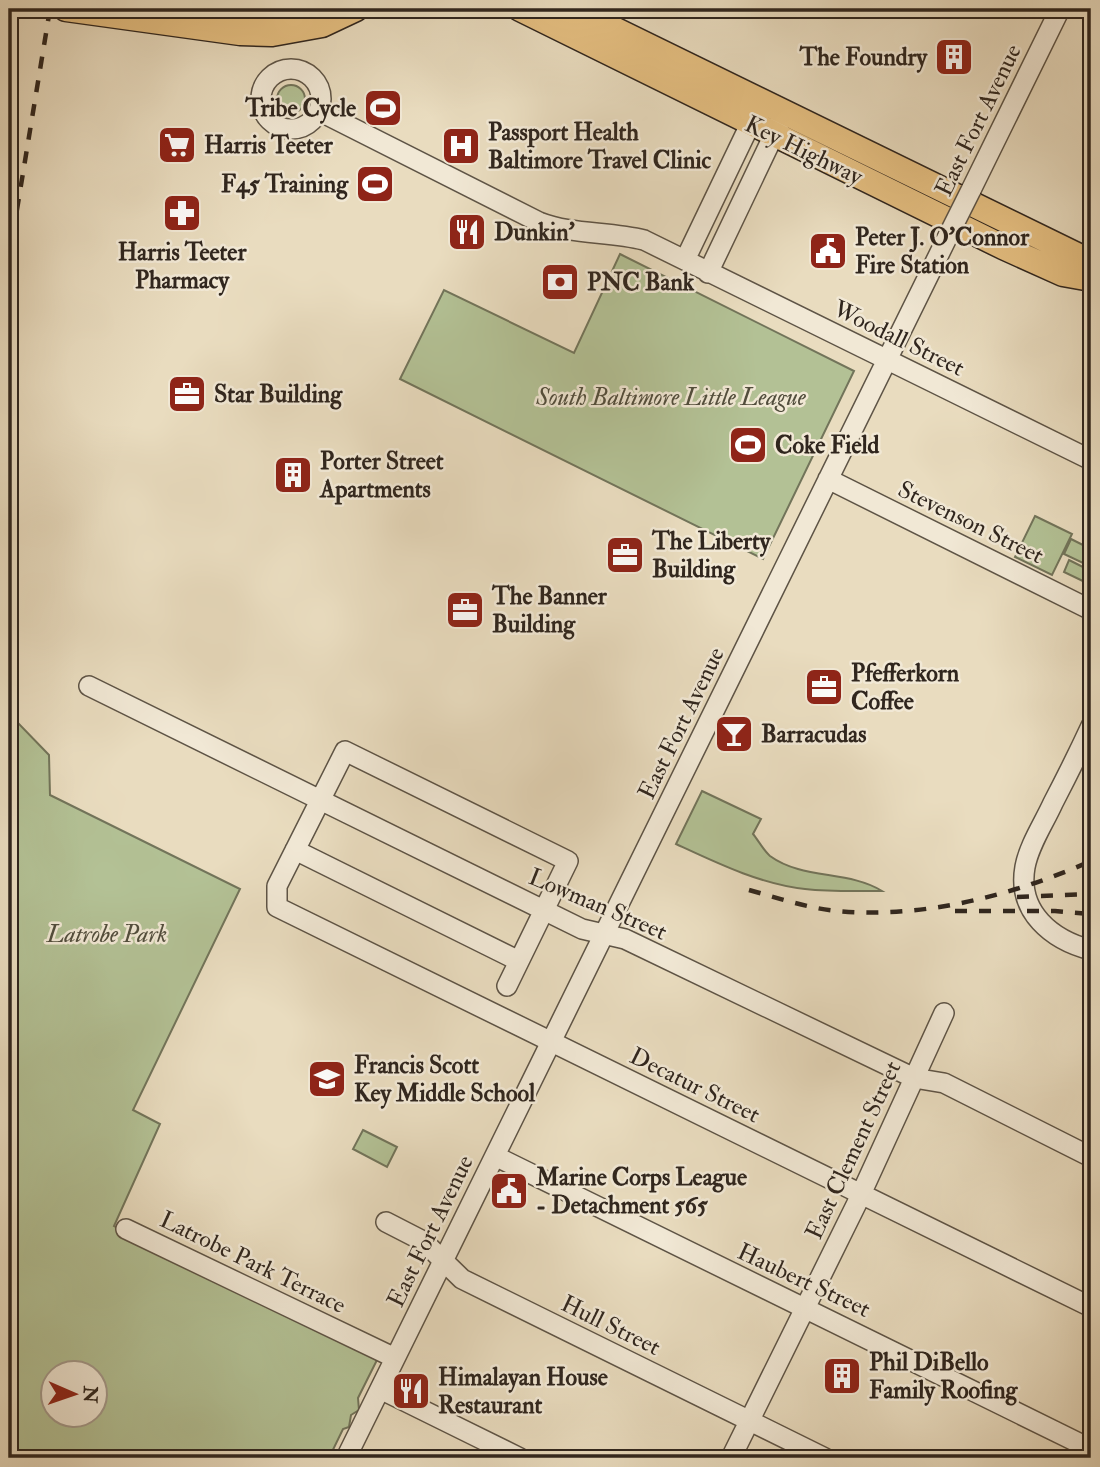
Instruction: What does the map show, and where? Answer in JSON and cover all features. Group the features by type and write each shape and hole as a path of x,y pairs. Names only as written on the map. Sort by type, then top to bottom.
{"main road":[{"path":"66,9 264,34 301,31 356,9"},
{"path":"229,9 254,12 299,9"},
{"name":"Key Highway","path":"520,9 769,124 1091,262"},
{"name":"Key Highway","path":"573,9 761,102 769,124 1049,269 1091,279"}],"street":[{"name":"East Fort Avenue","path":"346,1458 1060,9"},
{"name":"Woodall Street","path":"318,111 539,222 564,230 629,236 685,260 1091,460"},
{"path":"685,260 769,124"},
{"path":"708,273 769,124"},
{"name":"Stevenson Street","path":"828,479 1091,610"},
{"name":"Lowman Street","path":"89,686 582,929 625,939 914,1078 944,1083 1091,1157"},
{"path":"1091,726 1030,852 1024,876 1029,903 1043,926 1057,936 1091,950"},
{"path":"507,986 568,861 345,751 295,850 519,961"},
{"name":"Decatur Street","path":"295,850 277,886 277,907 1091,1307"},
{"name":"East Clement Street","path":"731,1458 861,1194 944,1013"},
{"name":"Haubert Street","path":"495,1156 1088,1449"},
{"name":"Hull Street","path":"386,1222 423,1241 462,1279 825,1458"},
{"name":"Latrobe Park Terrace","path":"126,1229 395,1358"},
{"path":"380,1389 520,1458"}],"green space":[{"path":"291,85 301,89 305,99 301,109 291,113 281,109 277,99 281,89"},
{"name":"South Baltimore Little League","path":"620,254 854,371 763,559 400,379 444,290 574,353"},
{"path":"1035,516 1072,534 1052,575 1015,557"},
{"path":"1071,539 1091,549 1085,564 1064,554"},
{"path":"1069,560 1091,571 1087,583 1064,572"},
{"name":"Latrobe Park","path":"9,707 17,722 49,755 50,795 240,889 133,1110 160,1124 114,1226 378,1358 358,1398 359,1410 351,1415 349,1427 343,1429 329,1458 9,1458"},
{"path":"702,791 761,819 753,834 770,856 783,864 855,880 882,891 824,891 772,883 739,872 676,844"},
{"path":"363,1130 397,1147 387,1167 353,1149"}],"railway":[{"path":"9,258 50,9"},
{"path":"749,890 826,910 869,913 902,911 935,908 999,894 1091,861"},
{"path":"1017,897 1091,894"},
{"path":"955,911 1055,911 1091,914"}],"place":[{"name":"The Foundry","path":"954,57"},
{"name":"Tribe Cycle","path":"383,108"},
{"name":"Harris Teeter","path":"177,145"},
{"name":"Passport Health Baltimore Travel Clinic","path":"461,146"},
{"name":"F45 Training","path":"375,184"},
{"name":"Harris Teeter Pharmacy","path":"182,213"},
{"name":"Dunkin'","path":"467,232"},
{"name":"Peter J. O'Connor Fire Station","path":"828,251"},
{"name":"PNC Bank","path":"560,282"},
{"name":"Star Building","path":"187,394"},
{"name":"Coke Field","path":"748,445"},
{"name":"Porter Street Apartments","path":"293,475"},
{"name":"The Liberty Building","path":"625,555"},
{"name":"The Banner Building","path":"465,610"},
{"name":"Pfefferkorn Coffee","path":"824,687"},
{"name":"Barracudas","path":"734,734"},
{"name":"Francis Scott Key Middle School","path":"327,1079"},
{"name":"Marine Corps League - Detachment 565","path":"509,1191"},
{"name":"Phil DiBello Family Roofing","path":"842,1376"},
{"name":"Himalayan House Restaurant","path":"411,1391"}]}
